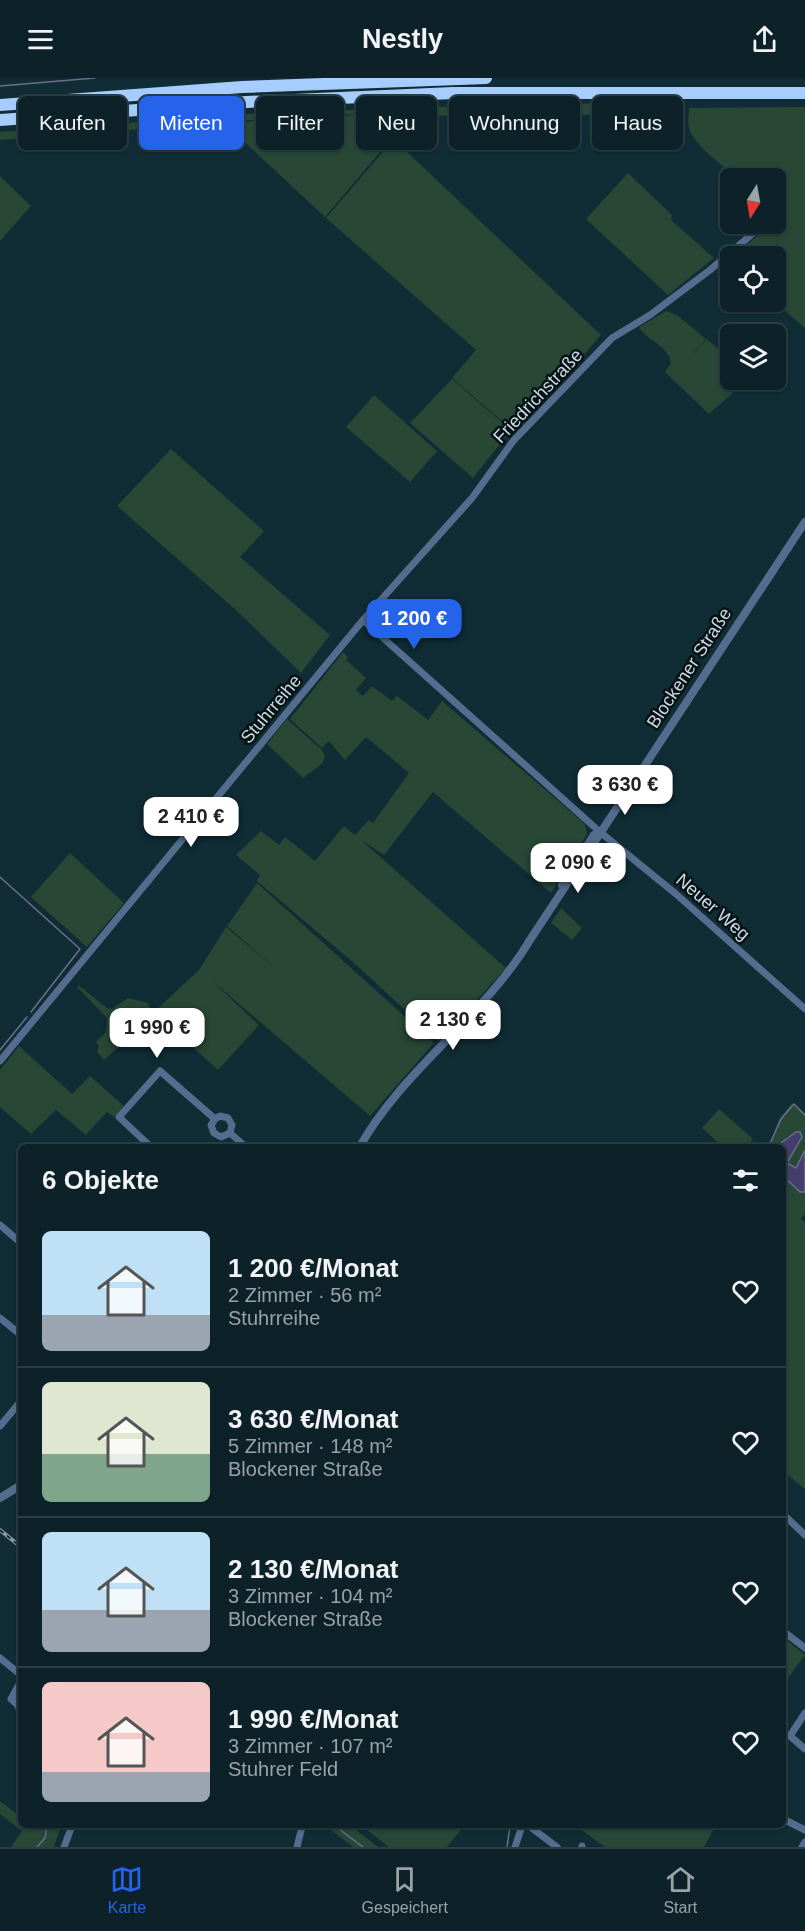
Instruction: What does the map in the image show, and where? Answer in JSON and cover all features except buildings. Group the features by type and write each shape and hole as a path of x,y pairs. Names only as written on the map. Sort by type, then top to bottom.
{"highway":[{"path":"0,105 263,85 486,78"},
{"path":"0,120 248,102 453,93 805,93"}],"street":[{"name":"Friedrichstraße","path":"363,620 472,498 514,440 612,338 650,315 710,270 752,234"},
{"name":"Blockener Straße","path":"361,1144 378,1115 502,979 528,944 580,855 594,834 600,832 805,522"},
{"path":"363,620 600,832"},
{"name":"Stuhrreihe","path":"0,1061 363,620"},
{"name":"Neuer Weg","path":"600,832 676,894 805,1009"},
{"path":"148,1144 119,1117 160,1071 214,1119"},
{"path":"220,1116 228,1118 232,1125 230,1132 223,1137 214,1133 212,1125 214,1119 220,1116"},
{"path":"230,1132 243,1144"},
{"path":"0,1225 18,1240"},
{"path":"0,1318 18,1333"},
{"path":"0,1426 18,1405"},
{"path":"0,1498 18,1487"},
{"path":"786,1518 805,1535"},
{"path":"786,1633 805,1648"},
{"path":"0,1658 18,1673"},
{"path":"18,1686 11,1699 18,1705"},
{"path":"805,1713 790,1736 805,1749"},
{"path":"786,1820 805,1830"},
{"path":"64,1847 71,1828"},
{"path":"515,1847 521,1828"},
{"path":"532,1828 557,1847"},
{"path":"297,1847 301,1831"},
{"path":"802,1847 805,1842"}],"green space":[{"path":"580,103 592,104 592,115 580,115"},
{"path":"437,107 449,107 449,115 437,116"},
{"path":"805,107 805,328 786,312 786,246 746,246 759,234 786,234 786,168 725,168 694,138 688,123 689,108"},
{"path":"344,110 356,110 356,114 344,115"},
{"path":"256,113 256,120 244,121 244,114"},
{"path":"356,115 356,150 382,150 325,217 244,142 244,122 256,121 256,150 344,150 344,116"},
{"path":"139,122 139,129 127,130 127,123"},
{"path":"18,131 18,139 0,140 0,132"},
{"path":"385,150 406,150 601,335 523,425 515,429 510,428 452,378 476,350 326,218"},
{"path":"628,173 672,215 671,220 714,258 668,295 586,219"},
{"path":"0,176 31,206 0,241"},
{"path":"666,311 677,315 706,339 689,358 707,339 720,350 720,390 736,390 709,414 665,372 671,363 666,351 639,327"},
{"path":"452,379 511,430 473,478 410,423"},
{"path":"374,395 437,451 410,482 346,427"},
{"path":"171,449 264,531 240,557 330,635 301,673 237,611 117,506"},
{"path":"343,652 348,657 346,660 366,678 356,690 363,696 372,686 392,701 397,696 428,720 442,701 585,824 587,834 551,893 433,792 384,855 361,840 506,968 439,1041 354,963 257,881 260,875 236,855 261,831 279,845 285,837 315,861 344,826 355,835 369,820 373,823 409,773 366,737 345,760 329,741 322,748 290,719"},
{"path":"287,719 322,750 325,756 323,763 303,778 267,744"},
{"path":"70,853 124,903 87,947 31,897"},
{"path":"257,883 434,1043 370,1116 211,980 259,1025 218,1070 154,1012 199,970 226,927 277,970 227,926"},
{"path":"561,908 582,928 572,940 551,923"},
{"path":"78,985 107,1008 112,1009 128,998 148,1003 153,1013 152,1017 104,1060 97,1052 99,1046 96,1042 106,1032 107,1018 78,988"},
{"path":"19,1046 72,1094 90,1076 124,1106 114,1117 107,1112 86,1135 56,1110 31,1134 0,1107 0,1070"},
{"path":"792,1103 805,1114 805,1150 795,1168 787,1163 802,1137 800,1132 788,1136 779,1144 770,1144 779,1119"},
{"path":"719,1109 753,1139 749,1144 720,1144 702,1128"},
{"path":"786,1179 800,1192 805,1192 805,1214 801,1219 805,1222 805,1489 786,1473"},
{"path":"786,1639 805,1655 786,1681"},
{"path":"0,1801 18,1815 18,1828 0,1814"},
{"path":"18,1828 61,1828 54,1847 11,1847 22,1831"},
{"path":"329,1828 354,1828 378,1847 353,1847"},
{"path":"365,1828 462,1828 447,1847 389,1847"},
{"path":"579,1828 714,1828 704,1847 605,1847"}],"shaded area":[{"path":"796,1132 800,1132 802,1137 787,1163 796,1168 805,1150 805,1192 800,1192 786,1179 786,1144 779,1144"}],"waterway":[{"path":"0,86 95,78"},
{"path":"0,877 80,949 31,1012"},
{"path":"0,1050 27,1017"},
{"path":"770,1144 781,1119 794,1104 805,1115"},
{"path":"37,1847 45,1838 47,1828"},
{"path":"338,1828 363,1847"},
{"path":"507,1847 510,1828"}],"railway":[{"path":"0,1530 18,1545"}]}
